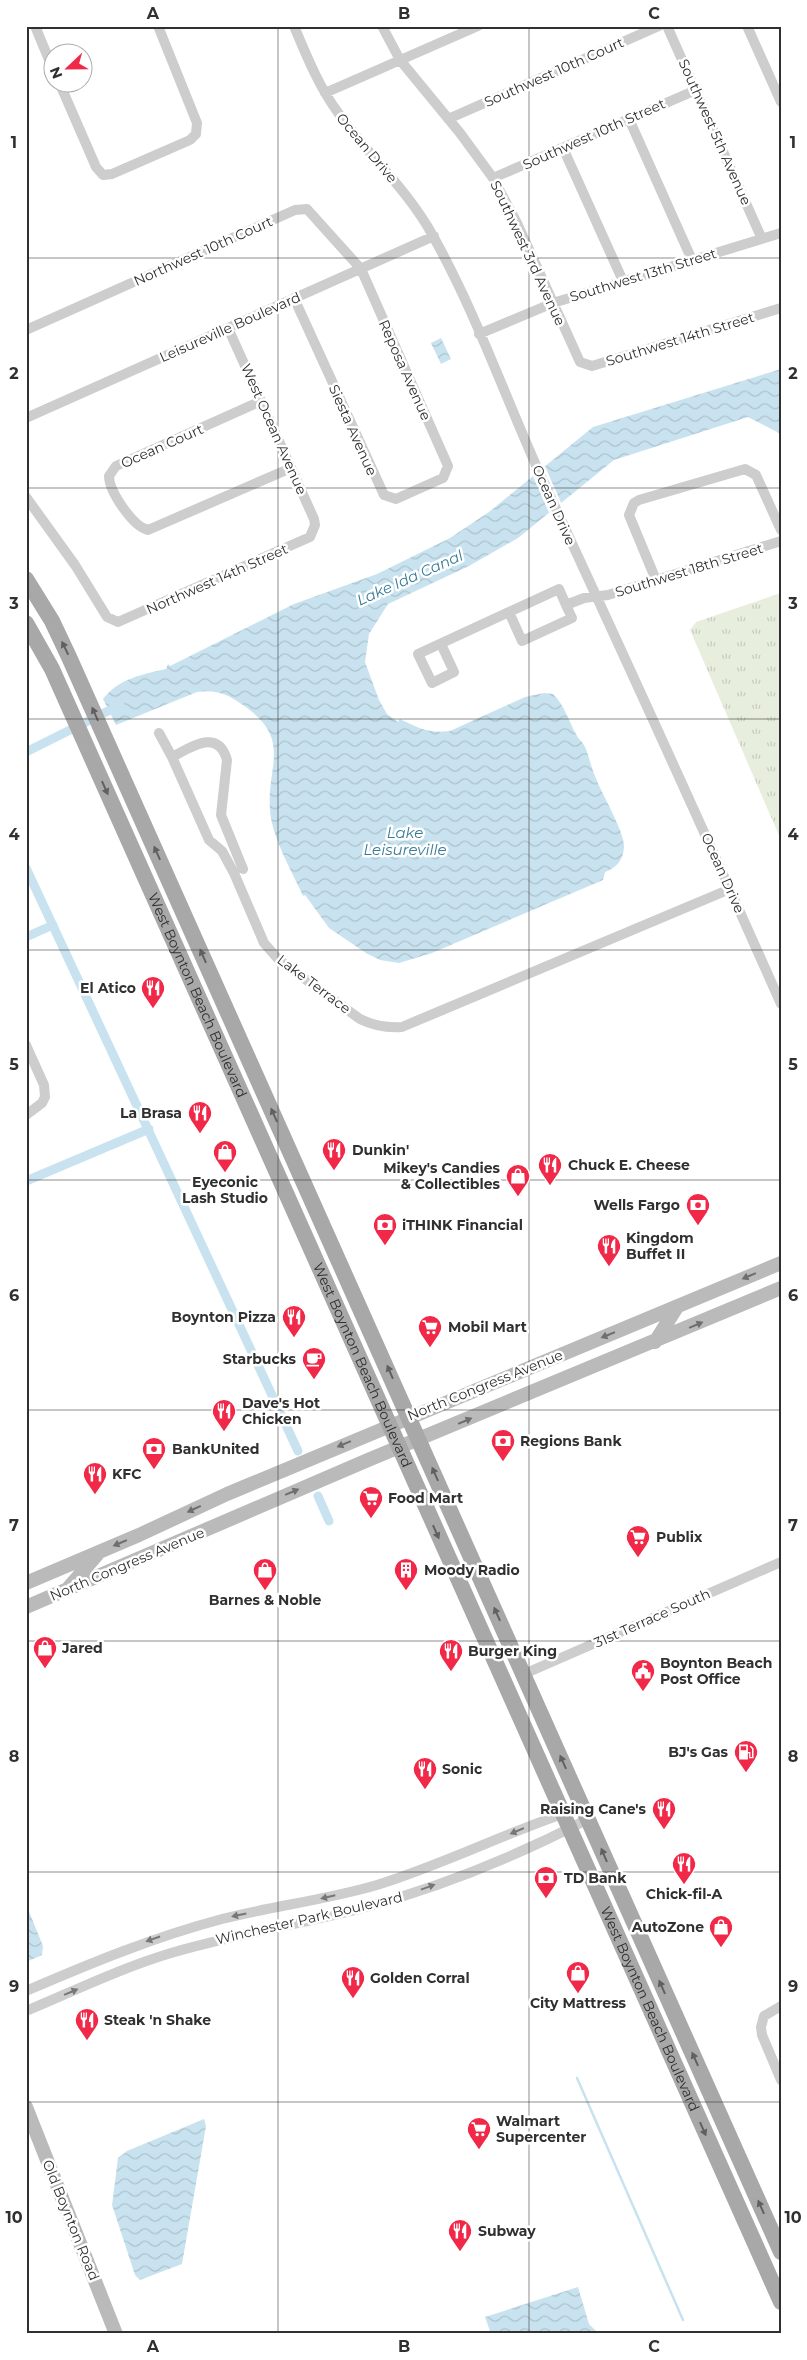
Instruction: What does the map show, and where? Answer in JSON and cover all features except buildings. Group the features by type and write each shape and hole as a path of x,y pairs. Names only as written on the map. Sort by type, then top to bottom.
{"main road":[{"name":"West Boynton Beach Boulevard","path":"26,579 52,621 85,692 781,2252"},
{"name":"West Boynton Beach Boulevard","path":"26,622 52,669 398,1448 781,2302"},
{"path":"261,1138 290,1151"},
{"path":"275,1170 304,1181"},
{"name":"North Congress Avenue","path":"26,1583 227,1494 781,1263"},
{"name":"North Congress Avenue","path":"26,1607 398,1448 781,1288"},
{"path":"654,1342 677,1307"},
{"path":"625,1354 635,1324"},
{"path":"66,1590 100,1551"},
{"path":"42,1600 68,1565"},
{"name":"Old Boynton Road","path":"26,2107 116,2334"}],"street":[{"path":"35,26 42,43"},
{"path":"63,92 96,167 103,175 112,174 190,140 196,134 197,123 158,26"},
{"name":"Ocean Drive","path":"294,26 325,93 354,133 405,194 434,236 480,334 537,467 630,666 781,1004"},
{"name":"Southwest 3rd Avenue","path":"382,26 400,60 493,178 511,211 580,362"},
{"path":"325,93 478,26"},
{"name":"Southwest 10th Court","path":"448,119 660,26"},
{"name":"Southwest 5th Avenue","path":"668,26 762,239"},
{"path":"747,26 781,102"},
{"name":"Southwest 10th Street","path":"493,178 696,90"},
{"path":"629,119 692,260"},
{"path":"563,148 622,281"},
{"name":"Northwest 10th Court","path":"26,330 301,208 313,213 361,269"},
{"name":"Southwest 13th Street","path":"480,334 553,303 781,233"},
{"name":"Leisureville Boulevard","path":"26,418 434,236"},
{"name":"Reposa Avenue","path":"361,269 448,466 447,472"},
{"name":"Siesta Avenue","path":"294,298 384,495 396,499 438,481 447,472"},
{"name":"Southwest 14th Street","path":"580,362 592,366 781,308"},
{"name":"West Ocean Avenue","path":"228,328 314,519 314,532"},
{"name":"Ocean Court","path":"261,401 116,466 109,476 111,489 136,525 148,530 291,468"},
{"path":"656,580 629,515 634,504 639,500 745,469 756,475 781,530"},
{"name":"Northwest 14th Street","path":"26,497 75,565 107,618 118,622 310,537 314,532"},
{"name":"Southwest 18th Street","path":"566,605 584,598 608,595 781,541"},
{"path":"441,644 509,612 558,589 572,618 522,641 509,612"},
{"name":"Lake Terrace","path":"159,733 172,757 209,840 224,855 268,948 317,988 372,1025 402,1027 730,889"},
{"path":"172,757 208,741 224,751 227,760 221,816 243,869"},
{"path":"26,1045 45,1091 42,1103 26,1115"},
{"name":"31st Terrace South","path":"524,1674 781,1562"},
{"name":"Winchester Park Boulevard","path":"26,1991 101,1958 162,1936 224,1918 343,1894 397,1878 458,1856 562,1814 586,1813"},
{"name":"Winchester Park Boulevard","path":"26,2011 108,1975 168,1954 229,1936 348,1912 410,1894 569,1829 586,1813"},
{"path":"781,2006 764,2016 761,2027 781,2080"}],"green space":[{"path":"781,593 781,840 690,630 696,622"}],"water":[{"path":"441,338 451,359 441,364 431,343"},
{"name":"Lake Leisureville","path":"781,369 781,434 748,417 614,460 518,538 469,566 388,604 369,634 365,662 379,700 387,714 398,722 400,719 424,730 436,732 450,731 525,697 544,693 553,694 561,703 577,736 585,747 595,776 621,832 624,847 620,860 612,869 605,872 603,880 432,953 399,963 380,960 366,953 329,928 305,895 303,896 280,848 273,828 270,801 274,757 273,744 269,731 259,718 227,695 204,691 197,692 116,725 103,699 123,682 140,675 166,669 168,664 170,666 294,604 377,574 450,538 489,512 593,427"},
{"path":"26,1904 43,1946 42,1955 26,1962"},
{"path":"204,2119 206,2126 182,2264 140,2280 135,2275 112,2205 118,2158 127,2151"},
{"path":"578,2287 589,2324 599,2334 491,2334 485,2317"}],"pier":[{"path":"544,464 562,505 550,515 532,474"}],"waterway":[{"name":"Lake Ida Canal","path":"26,752 120,705"},
{"path":"26,868 298,1451"},
{"path":"26,937 53,925"},
{"path":"26,1181 149,1129"},
{"path":"318,1496 329,1521"},
{"path":"577,2078 683,2320"}],"place":[{"name":"El Atico","path":"153,1009"},
{"name":"La Brasa","path":"200,1134"},
{"name":"Dunkin'","path":"334,1171"},
{"name":"Eyeconic Lash Studio","path":"225,1173"},
{"name":"Chuck E. Cheese","path":"550,1186"},
{"name":"Mikey's Candies & Collectibles","path":"518,1197"},
{"name":"Wells Fargo","path":"698,1226"},
{"name":"iTHINK Financial","path":"385,1246"},
{"name":"Kingdom Buffet II","path":"609,1267"},
{"name":"Boynton Pizza","path":"294,1338"},
{"name":"Mobil Mart","path":"430,1348"},
{"name":"Starbucks","path":"314,1380"},
{"name":"Dave's Hot Chicken","path":"224,1432"},
{"name":"Regions Bank","path":"503,1462"},
{"name":"BankUnited","path":"154,1470"},
{"name":"KFC","path":"95,1495"},
{"name":"Food Mart","path":"371,1519"},
{"name":"Publix","path":"638,1558"},
{"name":"Barnes & Noble","path":"265,1591"},
{"name":"Moody Radio","path":"406,1591"},
{"name":"Jared","path":"45,1669"},
{"name":"Burger King","path":"451,1672"},
{"name":"Boynton Beach Post Office","path":"643,1692"},
{"name":"BJ's Gas","path":"746,1773"},
{"name":"Sonic","path":"425,1790"},
{"name":"Raising Cane's","path":"664,1830"},
{"name":"Chick-fil-A","path":"684,1885"},
{"name":"TD Bank","path":"546,1899"},
{"name":"AutoZone","path":"721,1948"},
{"name":"City Mattress","path":"578,1994"},
{"name":"Golden Corral","path":"353,1999"},
{"name":"Steak 'n Shake","path":"87,2041"},
{"name":"Walmart Supercenter","path":"479,2150"},
{"name":"Subway","path":"460,2252"}]}
